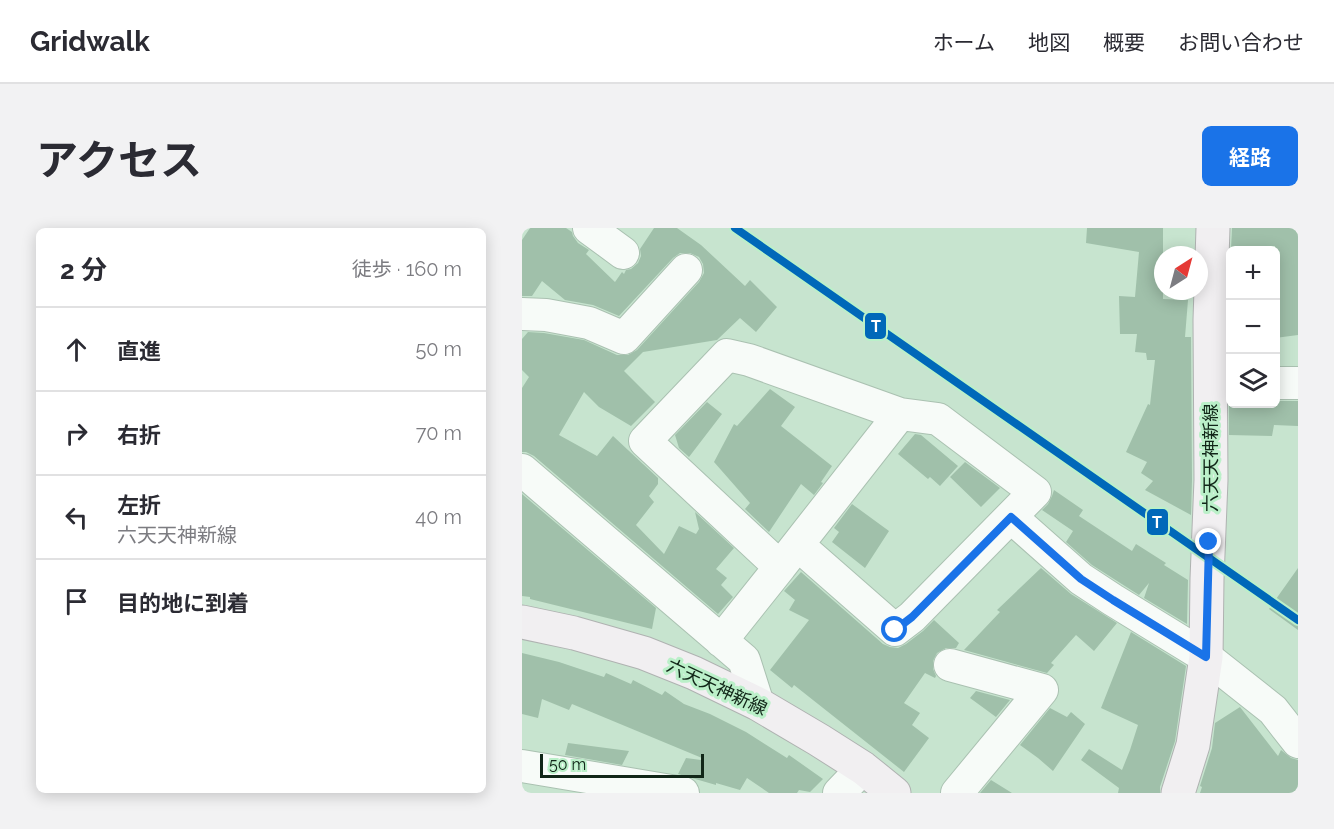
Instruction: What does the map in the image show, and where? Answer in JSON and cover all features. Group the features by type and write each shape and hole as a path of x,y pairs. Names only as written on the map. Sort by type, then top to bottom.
{"main road":[{"name":"六天天神新線","path":"1178,793 1194,745 1206,657 1211,480 1220,383 1210,320 1214,228"},
{"name":"六天天神新線","path":"522,622 574,633 644,653 694,673 758,704 863,768 894,793"}],"street":[{"path":"589,228 623,253"},
{"path":"522,314 546,315 589,323 624,338 686,270"},
{"path":"727,355 750,360 900,414 938,419 1035,492 912,617 895,630 789,556 645,441 727,355"},
{"path":"1280,383 1298,383"},
{"path":"721,641 900,414"},
{"path":"522,470 744,660 758,704"},
{"path":"1011,517 1081,579 1206,657 1273,710 1298,742"},
{"path":"950,665 1041,690 957,793"},
{"path":"522,766 662,791"},
{"path":"839,793 863,768"}],"building":[{"path":"530,228 566,228 572,232 578,243 589,250 586,254 615,282 622,272 624,274 626,270 638,263 641,256 640,249 654,228 677,228 701,245 745,286 750,280 777,307 756,332 740,318 717,340 643,352 624,371 655,402 631,426 599,407 584,392 559,435 597,456 613,436 658,478 658,484 649,496 654,502 636,525 664,554 679,526 696,534 699,529 695,512 734,548 716,569 727,578 721,585 733,597 718,614 534,456 522,452 522,388 529,377 522,370 522,339 528,332 584,340 617,355 628,355 637,350 699,282 704,273 703,264 699,257 690,253 680,253 619,316 593,305 565,300 542,281 532,296 522,296 522,240"},
{"path":"1087,228 1163,228 1163,246 1154,246 1154,300 1188,300 1185,337 1191,337 1191,515 1145,490 1153,481 1141,473 1147,462 1126,452 1148,404 1150,405 1155,360 1147,360 1146,353 1135,352 1137,334 1120,334 1119,296 1135,297 1139,252 1086,243"},
{"path":"1232,228 1298,228 1298,335 1280,337 1280,246 1231,246"},
{"path":"770,389 795,407 781,426 832,466 814,495 801,484 769,532 745,509 750,503 714,462 734,424 737,426"},
{"path":"1280,401 1298,401 1298,426 1274,425 1272,436 1229,435 1229,408 1280,408"},
{"path":"707,402 722,414 689,457 679,448 675,435"},
{"path":"915,434 921,435 958,466 940,486 898,454"},
{"path":"965,462 1000,488 981,507 950,477"},
{"path":"1054,490 1083,510 1079,516 1132,551 1136,544 1188,580 1187,624 1144,598 1149,583 1139,595 1092,565 1066,542 1073,531 1042,510 1048,504"},
{"path":"522,494 656,608 652,629 522,596"},
{"path":"852,504 889,531 865,568 832,542 839,532 834,528"},
{"path":"1041,568 1071,594 1117,623 1094,651 1076,635 1051,663 1054,665 1047,673 964,650 1000,612 997,610"},
{"path":"1298,568 1298,630 1269,609"},
{"path":"801,572 883,644 898,648 923,631 934,620 959,643 956,648 946,648 937,653 933,661 935,678 925,673 904,703 920,713 912,725 929,738 904,772 794,685 792,688 770,670 809,620 789,610 795,600 784,591"},
{"path":"1131,632 1186,666 1175,741 1160,793 1118,793 1119,788 1081,760 1089,749 1122,770 1130,750 1138,725 1101,708"},
{"path":"522,653 604,677 606,673 631,684 633,680 662,695 665,691 684,704 746,732 787,758 789,755 823,779 810,792 799,790 797,793 769,793 747,778 740,790 716,783 716,785 678,774 686,758 701,760 702,758 572,704 569,710 542,699 538,718 522,714"},
{"path":"976,691 1010,700 996,717 970,698"},
{"path":"1240,707 1278,756 1281,750 1291,758 1298,760 1298,793 1200,793 1202,787 1200,786 1212,748 1215,723"},
{"path":"1050,708 1067,717 1071,712 1085,724 1053,771 1020,745"},
{"path":"568,743 629,751 622,765 565,755"},
{"path":"991,780 1012,793 980,793"}],"transit line":[{"name":"T","path":"735,228 1298,620"}],"route":[{"path":"895,630 912,617 1011,517 1081,579 1206,657 1209,542"}]}
